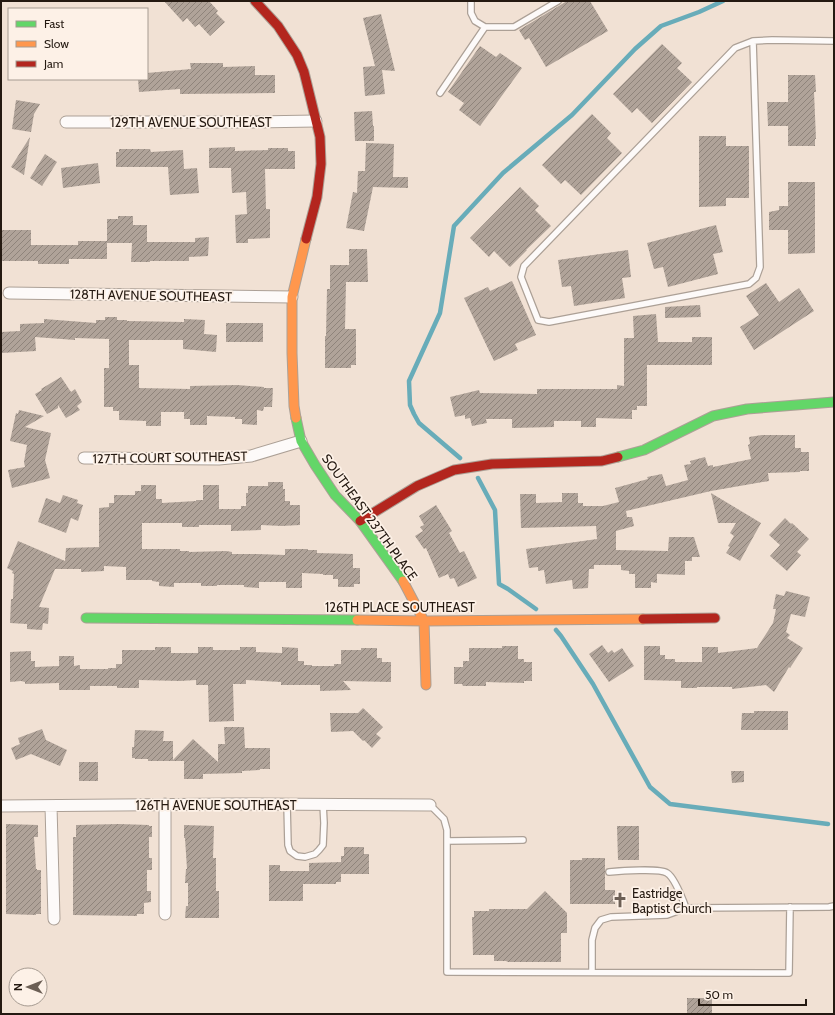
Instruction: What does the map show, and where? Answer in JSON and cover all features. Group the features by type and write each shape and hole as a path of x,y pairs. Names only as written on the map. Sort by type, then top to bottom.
{"street":[{"name":"SOUTHEAST 237TH PLACE","path":"255,1 278,26 297,55 304,72 320,137 321,164 317,197 292,296 294,406 301,441 315,465 336,495 360,521 401,577 424,621 426,685"},
{"name":"129TH AVENUE SOUTHEAST","path":"66,122 316,121"},
{"name":"128TH AVENUE SOUTHEAST","path":"9,293 292,296"},
{"path":"360,521 417,486 454,470 492,464 602,461 644,450 714,416 747,409 834,402"},
{"name":"127TH COURT SOUTHEAST","path":"84,458 226,458 251,456 301,441"},
{"name":"126TH PLACE SOUTHEAST","path":"86,618 424,621 715,618"},
{"path":"165,804 165,914"},
{"name":"126TH AVENUE SOUTHEAST","path":"1,806 165,804 430,805"},
{"path":"52,806 54,919"}],"lane":[{"path":"471,1 471,13 475,21 485,26 498,27 514,26 558,1"},
{"path":"440,93 485,26"},
{"path":"754,41 760,267 756,278 749,284 557,321 550,322 538,320 521,277 524,266 735,48 754,41 834,41"},
{"path":"287,804 288,845 290,851 297,856 305,857 314,854 323,845 323,804"},
{"path":"430,805 444,819 447,830 447,972 789,973 790,907"},
{"path":"447,840 523,840"},
{"path":"609,872 658,870 667,872 672,878 686,908"},
{"path":"592,972 592,940 595,928 601,920 611,916 667,915 686,908 834,906"}],"building":[{"path":"164,1 209,1 218,11 216,13 225,22 210,36 199,24 195,27 187,18 183,22"},
{"path":"567,1 590,1 608,31 546,67 529,38 525,40 519,30"},
{"path":"381,14 395,71 382,70 385,94 365,96 363,67 375,66 363,18"},
{"path":"662,44 682,63 677,68 692,82 652,123 637,108 632,113 613,94"},
{"path":"480,46 496,57 500,53 522,68 480,126 459,110 464,103 448,92"},
{"path":"190,63 223,63 223,67 255,66 255,75 275,75 275,93 180,94 180,89 139,92 138,80 148,80 148,73 191,69"},
{"path":"788,75 815,75 815,146 788,146 788,126 768,126 767,102 788,102"},
{"path":"16,100 40,104 34,114 31,132 12,129"},
{"path":"372,111 374,141 355,141 354,112"},
{"path":"592,114 611,133 607,138 622,153 581,195 565,180 561,184 542,165"},
{"path":"699,136 726,136 726,146 749,146 749,198 726,198 726,206 699,207"},
{"path":"30,137 24,175 11,167"},
{"path":"366,143 394,144 393,177 408,177 408,188 373,187 364,231 346,228 353,192 357,193 358,171 365,171"},
{"path":"235,147 235,151 288,148 288,151 295,151 295,169 265,169 266,209 270,209 270,238 248,239 248,243 236,243 235,215 247,214 246,192 232,193 231,168 209,168 209,148"},
{"path":"119,149 150,149 151,152 183,150 184,169 197,168 199,193 170,195 168,167 116,167 116,152 119,152"},
{"path":"45,154 57,162 42,186 30,178"},
{"path":"98,163 100,183 63,188 61,168"},
{"path":"788,182 815,182 815,253 788,254 788,230 769,230 769,212 779,210 779,206 788,206"},
{"path":"520,187 539,206 535,210 551,226 510,267 494,251 489,257 470,238"},
{"path":"118,216 133,216 133,225 147,225 147,242 195,242 195,238 209,237 208,256 189,257 189,261 131,262 132,243 107,243 107,259 69,259 69,264 38,264 38,261 1,261 1,230 31,230 31,245 78,245 78,241 107,241 107,219 118,219"},
{"path":"716,225 723,252 713,254 718,274 668,287 663,267 654,269 647,243"},
{"path":"349,249 367,249 368,282 346,282 345,329 356,329 356,365 351,365 351,368 325,368 327,289 330,289 330,265 349,265"},
{"path":"628,250 631,277 622,278 625,298 574,306 571,286 562,287 558,260"},
{"path":"512,281 536,335 515,344 518,350 494,361 464,298 488,287 490,291"},
{"path":"766,283 779,302 799,288 814,311 754,350 740,327 759,315 746,296"},
{"path":"700,305 701,317 665,318 665,307"},
{"path":"656,314 658,342 692,342 692,337 712,337 712,365 647,365 647,406 637,406 637,410 632,410 632,419 596,418 596,427 581,427 581,421 554,421 554,427 512,428 512,419 486,419 487,423 472,426 470,418 465,419 465,415 455,417 450,397 479,390 480,393 537,394 537,389 617,389 617,385 624,386 624,338 634,338 633,316"},
{"path":"105,317 117,317 117,320 127,321 184,322 184,319 205,320 204,334 217,335 216,352 183,349 183,340 129,340 129,365 139,365 139,388 190,389 190,386 237,385 273,388 272,407 264,407 263,411 257,410 257,425 242,424 242,419 235,419 235,417 207,416 207,425 190,425 190,419 184,419 184,412 161,412 161,426 146,426 146,421 119,420 119,411 113,411 113,407 104,407 104,368 109,368 109,339 75,338 75,340 35,337 36,351 1,353 1,332 20,331 20,324 44,323 44,319 96,323 96,320 105,320"},
{"path":"226,323 263,323 263,342 226,342"},
{"path":"61,377 71,392 75,389 82,402 77,406 80,410 66,418 58,405 58,408 47,414 35,394"},
{"path":"19,410 44,416 25,427 51,433 45,460 50,478 12,488 8,470 25,467 24,462 27,445 10,441 16,413 18,414"},
{"path":"762,435 795,435 795,448 801,448 801,452 809,452 809,471 768,473 769,481 711,491 626,511 627,517 632,517 634,526 616,531 616,550 668,551 669,537 694,537 700,557 692,557 692,561 685,561 685,575 657,574 657,583 651,582 651,588 635,588 635,574 629,574 629,571 621,570 621,565 594,565 594,569 589,569 588,588 573,589 572,580 546,584 544,570 538,571 538,567 529,568 526,549 597,539 596,526 521,528 520,494 536,494 536,503 562,502 562,493 578,493 578,503 583,503 583,506 603,506 619,502 615,488 648,479 647,477 662,474 666,486 688,480 684,465 691,464 690,461 705,457 708,466 713,465 713,467 751,459 748,445 750,444 749,437"},
{"path":"268,482 283,482 283,489 285,489 285,501 290,501 290,505 300,505 300,525 261,525 261,530 231,531 231,525 199,525 199,527 182,527 182,523 142,523 142,549 180,549 180,551 189,552 226,551 232,552 232,554 285,555 285,549 308,549 317,550 317,553 353,554 353,568 360,568 360,584 354,584 354,587 338,587 338,579 333,579 333,575 302,573 302,588 286,588 286,582 259,582 259,588 244,587 244,585 201,586 201,583 174,583 174,587 159,586 159,582 152,580 126,580 126,567 104,566 104,571 81,572 81,569 55,569 39,607 49,608 48,624 43,623 42,630 27,629 27,624 10,623 14,574 12,573 13,571 7,568 18,541 65,561 66,548 99,547 99,508 109,507 109,503 114,503 114,495 135,495 135,491 141,491 141,485 156,485 156,499 162,499 162,503 196,501 203,500 203,485 219,485 219,509 241,509 241,506 246,506 246,493 248,493 248,486 268,486"},
{"path":"711,493 761,523 740,561 726,553 734,536 730,533 736,523 718,523"},
{"path":"63,495 78,500 77,503 83,505 78,521 71,518 66,533 38,522 46,498 60,503"},
{"path":"436,505 452,531 449,533 460,553 464,551 477,578 458,587 454,578 450,579 448,574 439,578 426,548 424,549 415,536 423,531 420,527 424,525 419,516"},
{"path":"785,518 809,539 797,552 801,555 787,571 770,556 780,545 769,535"},
{"path":"786,591 810,597 805,617 791,614 786,632 790,635 787,638 803,648 790,668 789,667 774,692 766,685 732,689 732,687 681,688 681,681 644,680 644,646 660,646 660,655 665,655 665,659 675,659 675,662 702,662 702,647 718,647 718,653 757,648 773,623 776,609 773,609 776,594 784,596"},
{"path":"602,645 608,653 612,650 614,653 622,648 634,666 609,682 589,654"},
{"path":"502,646 518,646 518,659 524,659 524,662 532,662 532,681 524,681 524,683 486,682 486,686 463,686 462,684 454,684 454,667 463,667 463,661 469,661 469,648 502,648"},
{"path":"155,647 171,647 171,653 198,653 198,647 213,647 213,650 240,650 240,647 256,647 256,652 282,653 282,647 298,648 298,661 304,661 304,665 312,666 334,666 334,664 341,664 341,650 377,648 377,658 382,658 382,662 391,662 391,682 343,681 351,690 320,691 320,685 281,685 281,682 246,680 246,684 233,684 234,721 209,722 208,685 196,685 196,680 139,680 139,688 90,686 90,690 59,690 59,683 25,684 25,682 21,681 10,682 10,652 31,651 31,661 35,661 35,667 59,666 59,656 74,656 74,666 80,665 80,669 108,669 116,668 116,664 122,664 122,650 155,650"},
{"path":"363,708 383,727 376,734 381,738 372,748 353,731 331,732 330,713 358,713"},
{"path":"754,711 788,711 788,730 741,730 742,713 754,713"},
{"path":"224,727 244,727 245,748 270,748 270,769 242,771 242,773 203,774 203,779 184,779 184,761 148,761 148,759 132,758 135,730 164,731 163,741 173,741 173,760 193,739 218,762 218,744 225,744"},
{"path":"42,729 46,740 67,750 60,766 31,754 16,760 11,748 20,744 18,738"},
{"path":"79,762 98,762 98,781 79,781"},
{"path":"731,771 744,771 744,782 732,783"},
{"path":"6,824 38,825 38,837 34,837 36,869 41,870 41,914 6,914"},
{"path":"119,824 152,826 152,837 149,837 149,858 152,858 152,870 147,870 147,891 151,891 151,902 144,903 144,914 137,914 137,916 73,915 73,837 76,837 76,825"},
{"path":"184,825 214,826 213,858 216,858 216,891 219,891 219,918 185,918 186,906 188,906 188,883 185,883 187,869"},
{"path":"617,826 639,826 639,860 618,860"},
{"path":"344,847 364,847 364,854 369,854 369,874 341,874 341,882 336,882 336,884 303,884 303,901 269,901 269,865 280,865 280,871 309,871 309,863 341,862 341,856 344,856"},
{"path":"582,858 605,858 605,890 615,890 615,904 570,904 570,860 582,860"},
{"path":"545,891 567,913 567,933 561,933 561,962 494,961 494,955 473,955 472,917 474,917 474,911 489,911 489,909 527,909"},
{"path":"687,998 712,998 712,1014 687,1014"}],"waterway":[{"path":"460,458 419,423 410,405 409,381 440,313 454,226 503,173 572,115 635,49 661,26 699,12 723,1"},
{"path":"478,478 495,510 499,584 536,609"},
{"path":"556,630 593,684 650,787 670,804 828,824"}],"traffic: fast":[{"path":"618,457 644,450 713,416 747,409 834,402"},
{"path":"296,418 301,441 315,465 335,495 360,521 403,581"},
{"path":"86,618 357,620"}],"traffic: slow":[{"path":"296,418 294,406 292,353 292,297 306,239"},
{"path":"403,581 424,621 426,685"},
{"path":"357,620 424,621 643,619"}],"traffic: jam":[{"path":"255,1 278,26 297,55 304,72 320,137 321,164 317,197 306,239"},
{"path":"360,521 417,486 454,470 492,464 602,461 618,457"},
{"path":"643,619 715,618"}],"place":[{"name":"Eastridge Baptist Church","path":"620,900"}]}
